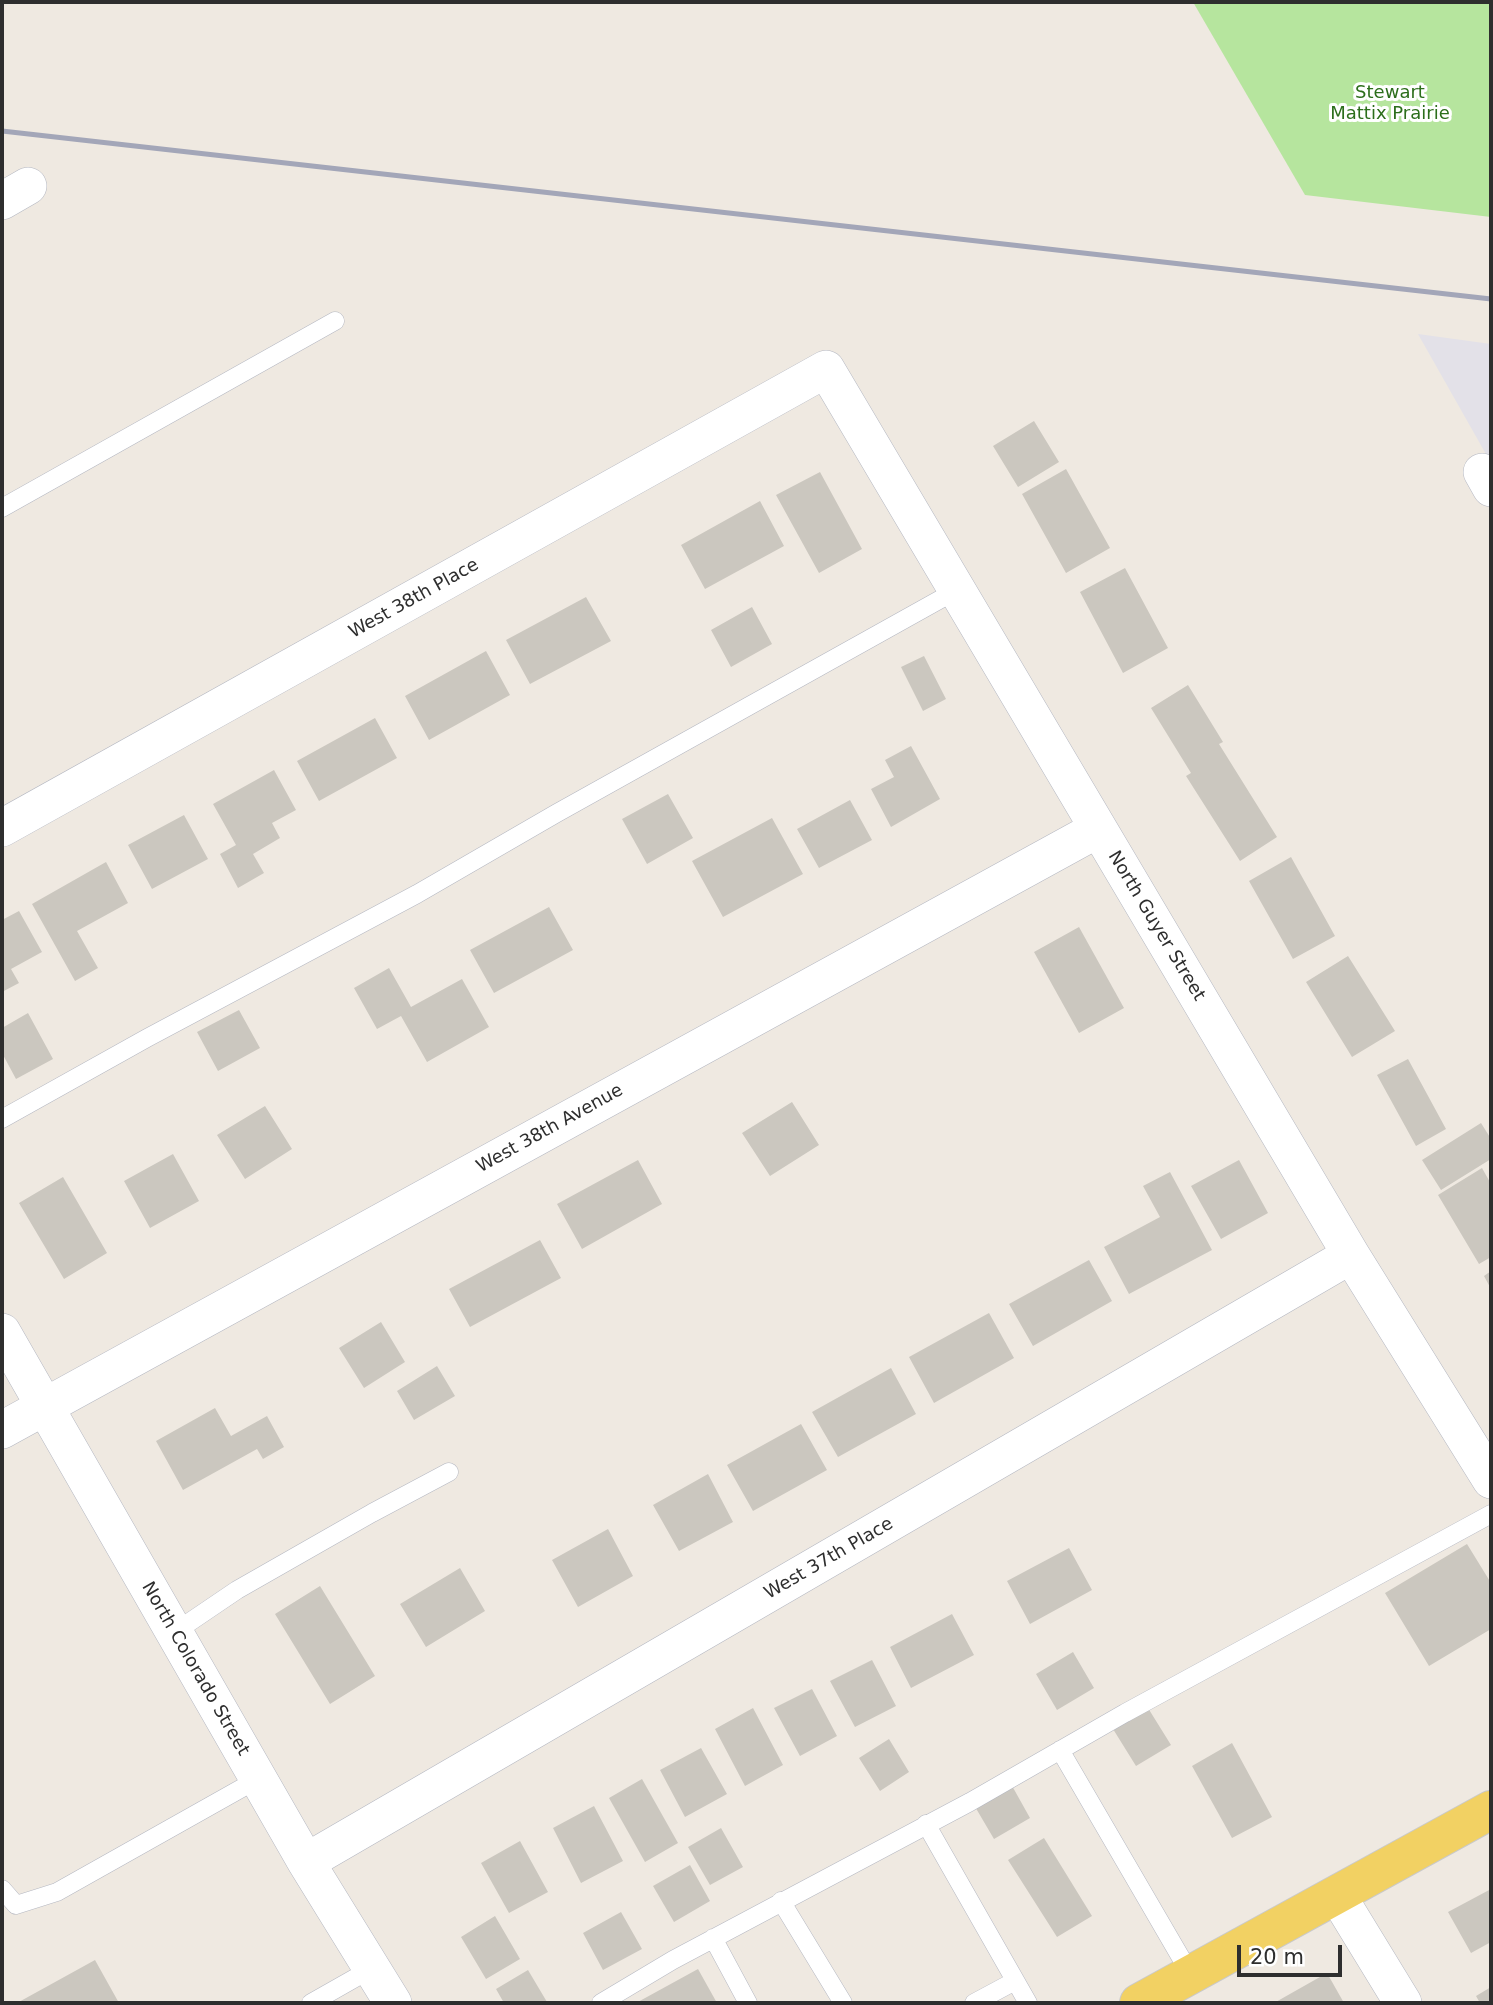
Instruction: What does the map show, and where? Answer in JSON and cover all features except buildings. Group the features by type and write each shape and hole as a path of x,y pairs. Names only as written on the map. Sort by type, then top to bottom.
{"main road":[{"path":"1139,2003 1491,1810"}],"street":[{"name":"North Guyer Street","path":"826,369 1352,1255 1491,1480"},
{"name":"West 38th Place","path":"2,828 826,369"},
{"name":"West 38th Avenue","path":"2,1430 1098,829"},
{"name":"West 37th Place","path":"306,1862 1352,1255"},
{"name":"North Colorado Street","path":"2,1332 306,1862 393,2003"},
{"path":"1337,1895 1403,2003"}],"lane":[{"path":"2,508 335,321"},
{"path":"2,1119 417,894 957,590"},
{"path":"175,1632 237,1590 449,1472"},
{"path":"601,2003 780,1901 926,1824 1491,1514"},
{"path":"1060,1750 1191,1975"},
{"path":"2,1889 16,1905 57,1892 258,1779"},
{"path":"926,1824 1028,2003"},
{"path":"780,1901 843,2003"},
{"path":"713,1938 748,2003"},
{"path":"311,2003 371,1969"},
{"path":"974,2003 1016,1981"}],"shaded area":[{"path":"1418,334 1491,344 1491,463"}],"green space":[{"name":"Stewart Mattix Prairie","path":"1193,2 1491,2 1491,217 1305,195"}],"railway":[{"path":"2,131 1491,299"}]}
